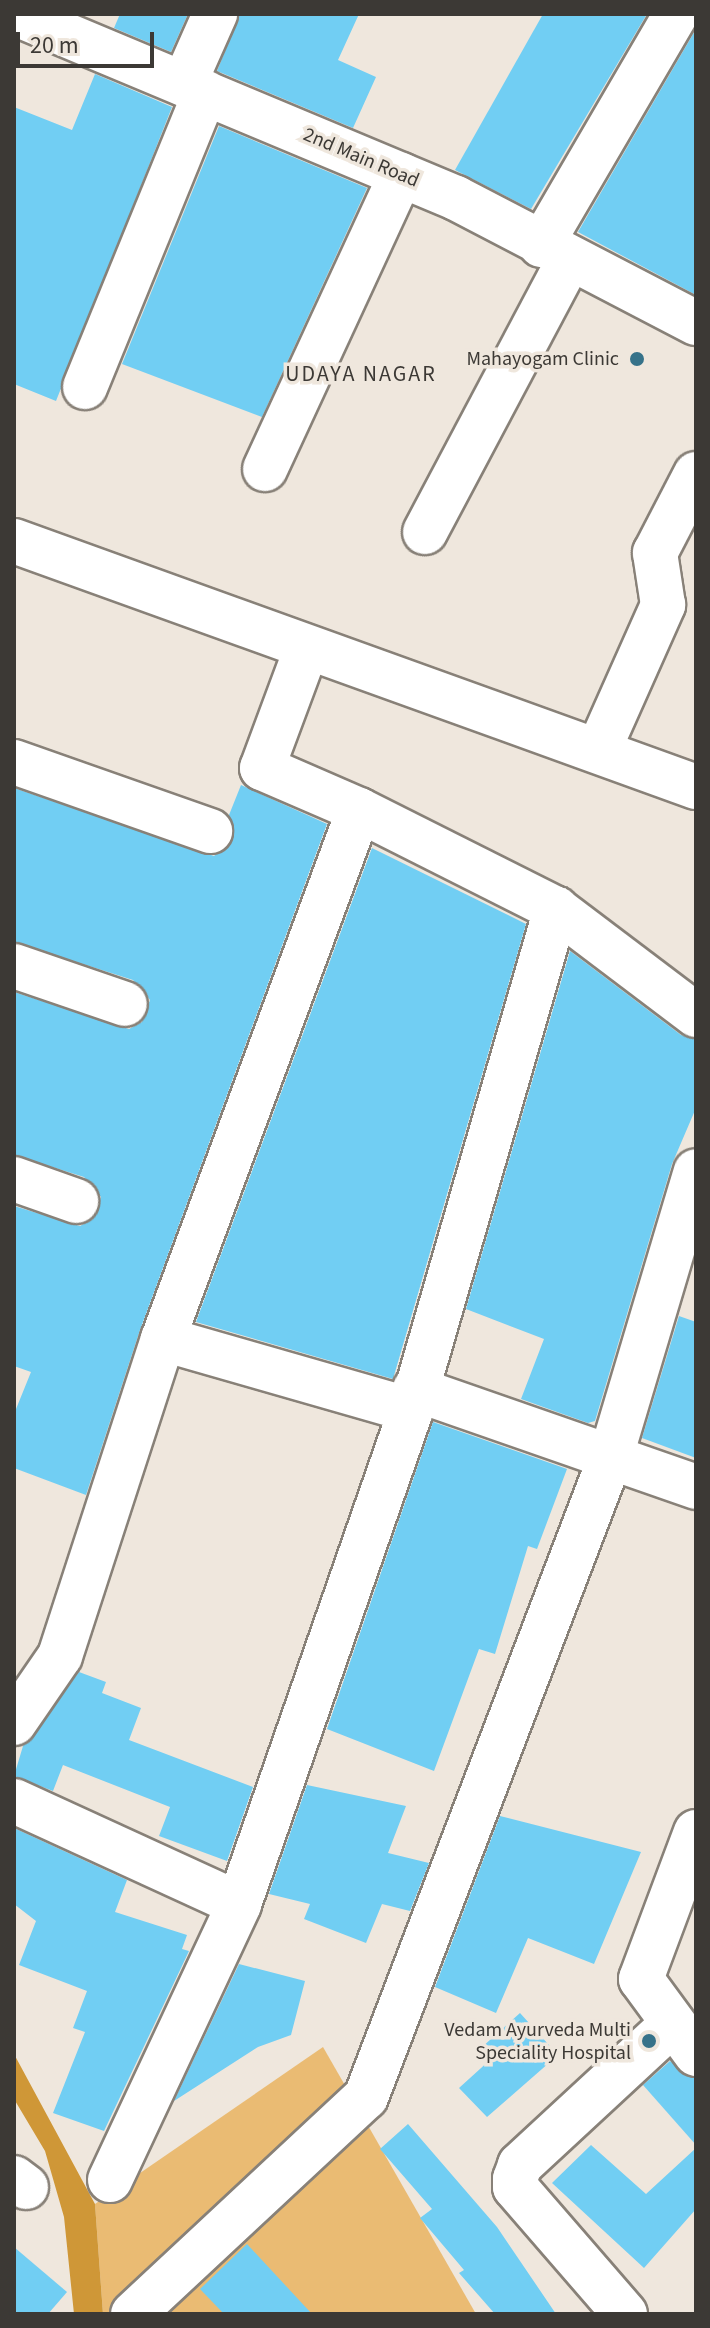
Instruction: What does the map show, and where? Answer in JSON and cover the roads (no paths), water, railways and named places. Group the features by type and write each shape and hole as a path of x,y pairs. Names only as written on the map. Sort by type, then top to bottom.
{"street":[{"name":"2nd Main Road","path":"16,14 401,175 696,323"},
{"path":"85,387 195,88 215,14"},
{"path":"425,532 556,252 676,14"},
{"path":"265,469 401,175"},
{"path":"599,749 663,605 655,553 696,474"},
{"path":"14,541 306,650 599,749 696,787"},
{"path":"306,650 262,768 359,810 556,909 695,1010"},
{"path":"14,762 210,831"},
{"path":"14,1723 60,1656 163,1339 359,810"},
{"path":"110,2180 239,1904 413,1399 556,909"},
{"path":"14,966 125,1004"},
{"path":"133,2314 366,2097 611,1456 696,1171"},
{"path":"14,1179 76,1201"},
{"path":"163,1339 413,1399 611,1456 696,1487"},
{"path":"14,1801 239,1904"},
{"path":"625,2314 515,2187 515,2179 520,2165 683,2039 641,1979 696,1832"}],"place":[{"name":"Mahayogam Clinic","path":"637,359"},
{"name":"Vedam Ayurveda Multi Speciality Hospital","path":"649,2041"}],"district":[{"name":"UDAYA NAGAR","path":"361,375"}]}
